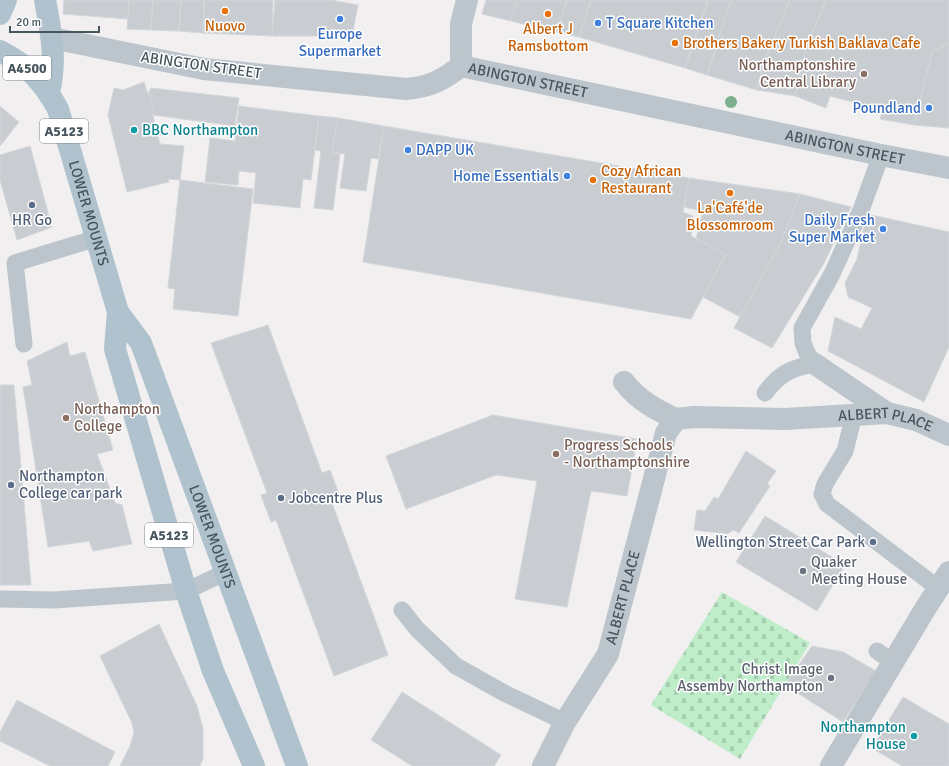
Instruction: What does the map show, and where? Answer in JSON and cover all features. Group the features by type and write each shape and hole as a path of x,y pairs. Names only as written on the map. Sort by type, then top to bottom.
{"main road":[{"path":"0,14 6,0"},
{"path":"45,0 54,53 53,75 49,92"},
{"name":"A4500","path":"0,51 21,62 49,92"},
{"name":"LOWER MOUNTS","path":"49,92 58,109 118,312 115,349 186,591 213,671 254,766"},
{"name":"LOWER MOUNTS","path":"118,312 141,343 297,766"}],"street":[{"path":"462,66 461,24 467,0"},
{"name":"ABINGTON STREET","path":"62,40 204,69 406,89 416,88 442,80 462,66 880,155 949,168"},
{"path":"815,364 887,413"},
{"path":"624,382 633,394 657,410 676,419"},
{"name":"ALBERT PLACE","path":"543,766 565,722 608,654 666,433 676,419 694,417 785,419 887,413 916,420 949,436"},
{"path":"831,766 885,656 944,580"}],"lane":[{"path":"765,393 784,374 798,366 815,364 807,353 803,343 802,328 832,274 861,210 880,155"},
{"path":"24,344 15,263 97,238"},
{"path":"854,415 845,451 825,484 822,494 827,504 944,580"},
{"path":"0,599 54,600 186,591 226,572"},
{"path":"402,610 417,628 456,666 506,694 565,722"}],"green space":[{"path":"722,592 810,643 740,759 651,705"}],"building":[{"path":"64,0 129,0 128,19 63,14"},
{"path":"129,0 153,0 151,30 127,29"},
{"path":"153,0 181,0 179,31 151,30"},
{"path":"181,0 204,0 203,33 179,31"},
{"path":"204,0 273,0 272,36 203,33"},
{"path":"275,0 331,0 358,5 352,36 272,36"},
{"path":"486,0 517,0 511,21 482,14"},
{"path":"517,0 567,0 557,32 511,21"},
{"path":"567,0 591,0 579,37 557,32"},
{"path":"591,0 708,0 685,68 579,37"},
{"path":"708,0 731,0 707,75 685,68"},
{"path":"731,0 790,0 764,62 757,90 707,75"},
{"path":"790,0 826,0 806,48 795,96 757,90 764,62"},
{"name":"Northamptonshire Central Library","path":"826,0 949,0 949,43 932,52 914,125 880,119 883,110 830,96 826,108 795,96 806,48"},
{"path":"949,43 949,128 914,125 932,52"},
{"name":"BBC Northampton","path":"144,82 148,94 151,95 150,99 154,111 152,112 160,144 184,146 180,180 168,179 169,182 127,192 108,115 114,88 123,90"},
{"path":"151,88 239,98 235,126 153,115 152,112 154,111 150,99 151,95 148,94"},
{"path":"0,106 19,122 0,146"},
{"path":"239,106 319,116 311,180 303,179 300,208 253,203 256,173 239,171 238,185 205,182 210,138 235,141"},
{"path":"319,116 338,118 332,152 340,154 333,210 314,208 321,151 315,150"},
{"path":"338,118 384,126 378,159 371,158 366,191 340,188 345,154 332,152"},
{"path":"384,126 689,178 683,212 693,216 691,236 726,254 691,319 363,262"},
{"path":"30,146 52,227 17,240 0,180 0,155"},
{"path":"689,178 800,194 781,242 740,317 703,297 726,254 696,239 703,211 684,207"},
{"path":"180,180 253,189 238,316 173,309 175,289 168,288"},
{"path":"800,194 851,207 824,263 772,348 734,328 781,242"},
{"path":"867,214 949,232 949,347 924,402 828,351 835,317 861,329 872,308 848,297 845,283 857,259"},
{"path":"268,325 322,473 330,470 340,497 331,500 388,655 334,676 276,520 271,522 261,495 267,493 211,343"},
{"name":"Northampton College","path":"67,342 70,356 85,352 113,450 97,454 115,503 122,505 132,544 93,551 89,541 48,547 23,387 32,385 27,361"},
{"name":"Northampton College car park","path":"0,385 14,385 31,585 0,585"},
{"path":"493,415 637,439 627,496 591,491 567,607 515,599 537,481 496,475 406,509 386,456"},
{"path":"746,451 776,471 767,484 770,486 739,533 733,530 728,534 694,530 697,510 705,511 714,497 718,499"},
{"path":"765,516 845,565 817,611 736,562"},
{"path":"159,624 197,706 203,729 203,759 200,766 120,766 130,746 134,733 132,723 100,656"},
{"name":"Christ Image Assemby Northampton","path":"812,646 843,652 876,671 843,722 785,685"},
{"path":"402,692 501,755 494,766 412,766 371,740"},
{"name":"Northampton House","path":"903,697 949,724 949,766 902,766 872,748"},
{"path":"17,700 115,752 108,766 50,766 0,741 0,732"}],"place":[{"name":"Nuovo","path":"225,11"},
{"name":"Albert J Ramsbottom","path":"548,14"},
{"name":"Europe Supermarket","path":"340,19"},
{"name":"T Square Kitchen","path":"598,23"},
{"name":"Brothers Bakery Turkish Baklava Cafe","path":"675,43"},
{"name":"Northamptonshire Central Library","path":"864,74"},
{"name":"Poundland","path":"929,108"},
{"name":"BBC Northampton","path":"134,130"},
{"name":"DAPP UK","path":"408,150"},
{"name":"Home Essentials","path":"567,176"},
{"name":"Cozy African Restaurant","path":"593,180"},
{"name":"La'Café'de Blossomroom","path":"730,193"},
{"name":"HR Go","path":"32,205"},
{"name":"Daily Fresh Super Market","path":"883,229"},
{"name":"Northampton College","path":"66,418"},
{"name":"Progress Schools - Northamptonshire","path":"556,454"},
{"name":"Northampton College car park","path":"11,485"},
{"name":"Jobcentre Plus","path":"281,498"},
{"name":"Wellington Street Car Park","path":"873,542"},
{"name":"Quaker Meeting House","path":"803,571"},
{"name":"Christ Image Assemby Northampton","path":"831,678"},
{"name":"Northampton House","path":"914,736"}]}
